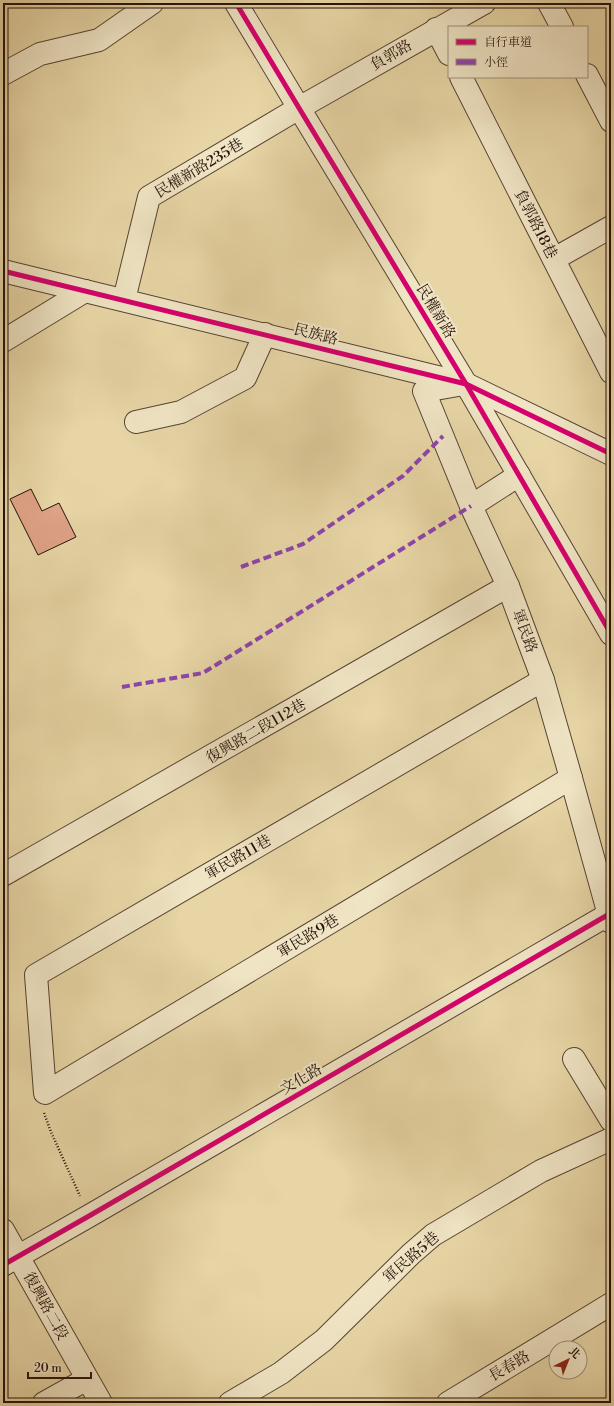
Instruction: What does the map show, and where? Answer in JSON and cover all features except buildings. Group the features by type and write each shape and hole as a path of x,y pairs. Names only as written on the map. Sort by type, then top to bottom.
{"street":[{"path":"3,74 40,54 99,40 152,3"},
{"name":"民權新路","path":"236,3 466,384 611,634"},
{"name":"負郭路","path":"298,108 483,3"},
{"path":"549,3 561,26"},
{"path":"436,29 448,52"},
{"path":"588,77 611,121"},
{"name":"負郭路18巷","path":"462,78 611,372"},
{"name":"民權新路235巷","path":"124,300 149,197 298,108"},
{"path":"554,259 611,227"},
{"name":"民族路","path":"3,271 466,384 611,454"},
{"path":"3,341 85,291"},
{"path":"136,422 181,412 245,378 265,334"},
{"name":"軍民路","path":"466,384 424,391 471,506 508,586 543,680 572,778 610,917"},
{"path":"471,506 519,475"},
{"name":"復興路二段112巷","path":"3,875 508,586"},
{"name":"軍民路11巷","path":"45,1093 36,975 543,680"},
{"name":"軍民路9巷","path":"45,1093 572,778"},
{"name":"文化路","path":"11,1261 610,917"},
{"path":"574,1059 611,1120"},
{"name":"軍民路5巷","path":"230,1403 281,1373 324,1340 410,1254 433,1235 541,1171 611,1139"},
{"name":"復興路二段","path":"3,1230 11,1261 101,1403"},
{"name":"長春路","path":"448,1403 611,1304"},
{"path":"44,1403 87,1379"}],"path":[{"path":"45,1093 42,1107 51,1132 89,1216"}],"marked path":[{"path":"241,567 303,544 403,476 443,436"},
{"path":"122,687 203,673 471,506"}],"cycle path":[{"path":"236,3 466,384 611,634"},
{"path":"3,271 466,384 611,454"},
{"path":"3,1265 611,913"}]}
